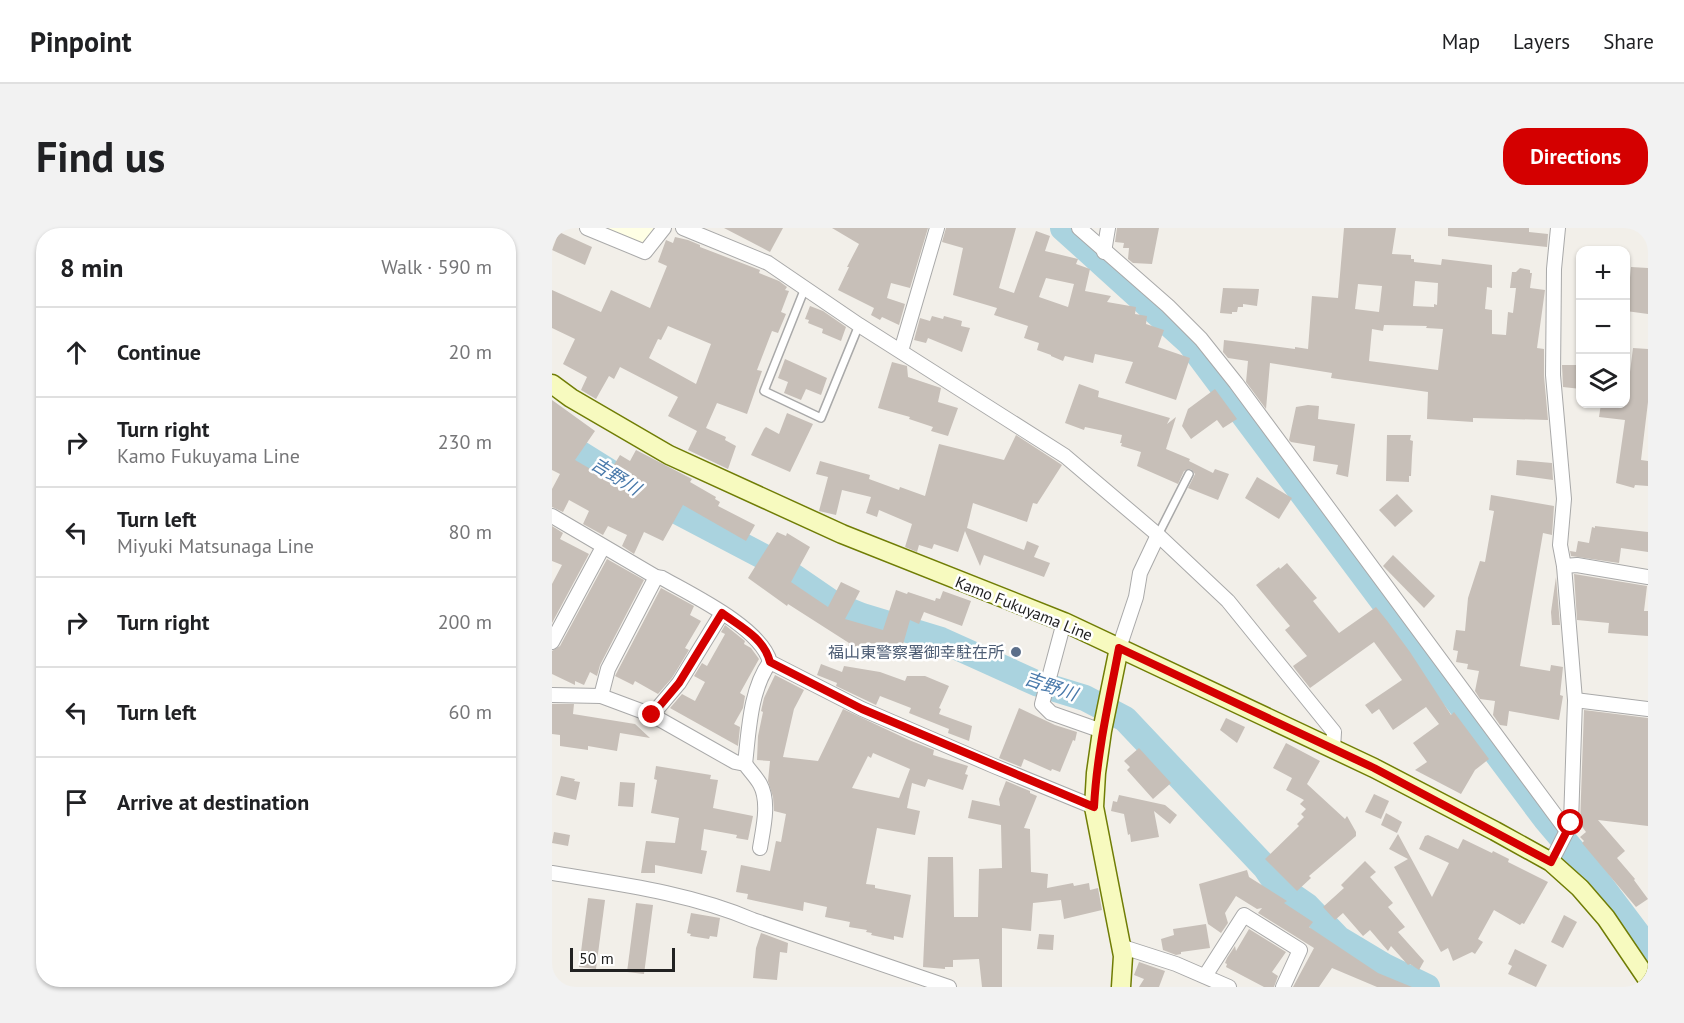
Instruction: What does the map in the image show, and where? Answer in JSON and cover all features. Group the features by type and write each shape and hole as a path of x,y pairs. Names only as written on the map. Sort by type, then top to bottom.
{"main road":[{"name":"Kamo Fukuyama Line","path":"552,384 571,398 669,455 842,534 1064,622 1334,748 1496,831 1555,855 1606,918 1648,980"},
{"path":"1119,648 1103,724 1094,807 1123,956 1121,987"}],"street":[{"path":"587,228 645,252 664,228"},
{"path":"683,228 768,263 859,325 1065,456 1158,535 1228,601 1334,732 1334,748"},
{"path":"901,351 937,228"},
{"path":"1079,228 1168,306 1201,339 1236,383 1566,832"},
{"path":"1104,252 1108,228"},
{"path":"1555,855 1571,823 1575,700 1564,566 1560,545 1564,499 1553,375 1554,269 1558,228"},
{"path":"552,516 722,613 758,640 768,652 770,662 763,672 752,712 745,764"},
{"path":"1119,648 1136,597 1140,573 1158,535"},
{"path":"552,642 603,547"},
{"path":"1564,566 1577,565 1648,577"},
{"path":"601,696 608,669 656,577"},
{"path":"652,715 679,683 722,613"},
{"path":"1064,622 1042,704 1051,713 1103,724"},
{"path":"770,662 862,709 1094,807"},
{"path":"552,695 601,696 652,715 735,762 745,764 761,786 764,801 764,824 760,848"},
{"path":"1575,700 1648,709"},
{"path":"552,873 630,886 724,908 949,987"},
{"path":"1204,976 1244,915 1300,950 1283,987"},
{"path":"1120,946 1176,964 1229,987"}],"lane":[{"path":"806,288 764,392 821,418 859,325"},
{"path":"1158,535 1189,474"}],"shaded area":[{"path":"603,228 653,228 650,239 640,245"}],"building":[{"path":"724,228 783,228 770,252"},
{"path":"832,228 928,228 910,288 891,283 887,298 905,304 899,325 882,317 880,320 871,315 874,308 838,290 859,244"},
{"path":"946,228 1016,228 999,288 1014,293 1036,231 1050,236 1045,251 1078,259 1076,264 1090,269 1085,291 1111,296 1107,302 1136,307 1135,314 1147,316 1146,324 1164,330 1158,347 1190,358 1176,400 1125,383 1133,362 1095,354 1093,363 1065,356 1063,361 1037,350 1039,343 1024,338 1028,326 994,315 997,308 953,295 963,248 942,242","holes":["1046,278 1074,284 1068,307 1039,297"]},
{"path":"1117,228 1159,228 1152,264 1133,263 1128,259 1129,248 1123,248 1124,243 1115,242"},
{"path":"1344,228 1396,228 1392,254 1411,255 1414,262 1441,265 1442,259 1492,265 1492,288 1487,287 1485,309 1492,310 1492,334 1506,335 1508,312 1513,313 1516,288 1510,288 1512,272 1520,268 1530,270 1532,273 1530,288 1545,290 1537,348 1544,349 1548,420 1473,418 1473,422 1427,419 1428,392 1331,378 1332,373 1270,363 1266,409 1246,382 1248,361 1228,358 1223,352 1224,340 1308,349 1312,296 1338,298","holes":["1415,281 1438,283 1437,305 1434,304 1434,307 1413,306","1358,284 1382,286 1379,312 1355,309","1384,325 1427,326 1426,328 1443,329 1438,370 1369,361 1372,329 1383,331"]},
{"path":"1448,228 1529,228 1529,232 1548,234 1547,247 1448,236"},
{"path":"559,232 592,247 585,265 552,250"},
{"path":"675,237 688,240 700,247 760,270 759,273 779,281 787,287 785,290 789,291 781,312 786,314 778,333 772,331 757,370 762,371 747,414 717,403 706,428 726,437 725,440 736,446 728,469 688,450 697,431 668,416 678,397 620,367 614,379 609,376 596,399 581,390 587,377 563,364 575,339 552,328 552,290 601,312 611,290 650,308 667,266 658,262 666,240 673,243","holes":["668,326 711,344 696,384 649,358 658,339 661,340"]},
{"path":"1631,267 1648,268 1648,314 1630,312"},
{"path":"1223,288 1259,289 1257,306 1243,304 1243,307 1238,307 1237,312 1232,312 1232,314 1220,313"},
{"path":"810,306 823,311 846,327 841,341 822,333 823,329 808,323 809,320 805,319"},
{"path":"932,316 943,319 944,316 962,321 961,326 970,328 962,352 928,338 926,343 914,340 920,318 930,321"},
{"path":"1633,348 1648,349 1648,402 1641,460 1648,461 1648,486 1635,485 1634,488 1616,483 1625,420 1599,417 1600,408 1630,408"},
{"path":"785,359 827,378 821,395 806,389 801,400 784,393 788,382 778,378"},
{"path":"892,362 907,366 908,377 941,388 938,402 958,408 948,436 931,431 933,427 909,419 910,417 878,408"},
{"path":"1562,365 1576,365 1576,388 1563,387"},
{"path":"1079,384 1099,391 1098,397 1170,418 1167,424 1176,417 1166,449 1190,459 1189,461 1213,473 1215,469 1229,474 1218,500 1188,488 1195,474 1191,469 1184,471 1178,484 1137,466 1141,452 1121,446 1122,435 1085,427 1084,430 1065,423"},
{"path":"1215,389 1237,419 1223,428 1217,420 1191,439 1182,426 1188,409"},
{"path":"552,400 595,431 575,460 606,478 620,455 630,461 636,450 692,479 690,482 716,497 715,499 720,502 718,506 755,525 746,541 683,505 663,541 644,532 634,554 622,546 627,535 608,526 603,535 583,524 589,511 569,500 563,512 552,507 552,489 560,474 552,470"},
{"path":"1319,406 1318,419 1355,424 1348,477 1336,474 1338,465 1313,461 1315,446 1289,440 1296,407"},
{"path":"787,413 813,424 790,472 751,455 766,427 779,434"},
{"path":"1016,435 1062,465 1037,504 1033,503 1027,522 973,503 967,528 1024,550 1027,541 1039,546 1034,557 1050,563 1044,577 984,555 980,566 965,531 958,552 934,544 932,549 919,545 917,552 905,547 912,524 879,510 877,517 866,513 871,497 842,490 836,515 819,511 828,477 816,474 820,461 870,475 869,479 899,490 900,487 925,496 939,444 1004,460"},
{"path":"1387,435 1411,435 1410,440 1413,441 1409,482 1386,481"},
{"path":"1517,460 1552,463 1553,480 1516,475"},
{"path":"1257,477 1292,498 1279,519 1245,498"},
{"path":"1397,494 1413,511 1395,527 1379,510"},
{"path":"1491,495 1554,506 1552,535 1543,533 1520,666 1550,671 1551,665 1563,667 1560,695 1563,696 1559,720 1509,711 1507,726 1500,725 1493,715 1495,701 1480,699 1475,691 1479,671 1467,669 1468,664 1456,662 1458,651 1453,650 1456,630 1465,631 1468,598 1480,561 1485,562 1494,511 1489,510"},
{"path":"552,526 563,533 560,539 589,554 552,623 552,584 562,565 552,561"},
{"path":"1595,526 1648,532 1648,552 1621,548 1619,563 1571,556 1570,551 1576,552 1578,541 1589,543 1592,527 1595,528"},
{"path":"777,532 786,536 787,533 810,547 791,582 828,607 841,582 860,591 845,619 883,630 896,590 935,601 936,598 940,599 943,591 971,601 962,626 924,612 919,624 910,620 900,655 884,650 882,655 848,646 849,643 788,604 787,606 748,578"},
{"path":"1393,555 1435,596 1424,608 1383,566"},
{"path":"607,559 644,580 600,665 597,676 590,672 584,685 575,681 575,685 552,674 552,651 560,646"},
{"path":"1287,563 1317,598 1313,601 1339,633 1376,607 1388,622 1451,715 1454,712 1489,759 1475,770 1461,794 1415,770 1427,762 1413,743 1439,724 1426,707 1393,730 1379,709 1372,714 1365,705 1402,680 1374,642 1310,688 1295,669 1293,666 1307,656 1285,630 1290,626 1256,585"},
{"path":"1574,574 1647,586 1644,611 1648,611 1648,636 1608,633 1609,623 1577,620"},
{"path":"1556,577 1560,625 1552,625 1551,612"},
{"path":"661,588 694,606 690,615 701,621 685,648 689,650 672,678 658,694 635,681 633,685 615,676"},
{"path":"725,625 745,641 744,644 751,648 759,659 740,693 745,696 743,708 734,724 740,727 738,746 670,708 682,694 695,701 705,682 694,676 702,663 707,666 725,634 721,632"},
{"path":"821,664 842,672 844,666 880,672 905,681 907,676 925,676 949,686 939,708 941,709 939,714 972,726 969,741 948,733 949,729 909,713 911,708 880,696 876,705 836,686 837,683 817,675"},
{"path":"775,675 804,690 794,709 783,757 818,761 843,709 934,750 933,755 968,766 965,774 968,775 963,790 928,779 925,787 912,783 907,808 920,811 915,835 877,828 866,884 911,895 903,938 894,936 894,940 871,935 872,933 866,932 867,930 849,927 850,922 825,917 827,907 804,902 803,911 747,899 748,894 736,892 741,865 770,871 776,841 781,842 786,814 774,811 768,781 770,761 757,760 764,698","holes":["873,753 910,769 899,798 852,788 868,756 871,758"]},
{"path":"552,704 574,704 573,714 635,724 650,738 620,733 617,751 588,746 588,750 560,746 560,735 552,734"},
{"path":"1019,708 1055,725 1077,732 1060,772 1052,769 1051,771 1024,759 1021,767 999,758"},
{"path":"1584,710 1648,718 1648,826 1598,820 1625,851 1617,858 1648,899 1636,907 1582,843 1584,841 1580,837 1586,832 1580,824"},
{"path":"1226,718 1245,727 1237,743 1220,730"},
{"path":"1286,743 1320,761 1307,784 1345,819 1347,816 1356,832 1356,836 1309,876 1311,878 1297,891 1265,859 1299,826 1297,824 1304,817 1301,814 1306,809 1300,804 1304,800 1286,790 1292,778 1273,768"},
{"path":"1139,748 1171,783 1153,799 1127,770 1130,767 1124,761"},
{"path":"656,766 711,775 710,779 718,780 713,808 753,816 748,840 736,838 737,835 704,829 701,850 707,851 702,874 655,865 655,873 641,873 646,841 675,843 679,818 651,813 657,780 654,779"},
{"path":"561,776 580,782 576,800 556,795"},
{"path":"1006,781 1037,796 1024,828 1030,829 1031,872 1048,874 1047,888 1073,883 1074,886 1089,883 1090,890 1098,888 1102,910 1064,919 1061,900 1033,903 1031,931 1002,928 1002,987 982,987 979,959 953,960 953,967 945,967 945,969 923,967 928,857 953,857 954,917 978,917 979,869 1002,868 1001,825 968,818 972,800 1000,806 999,799"},
{"path":"620,782 635,783 633,807 618,806"},
{"path":"1374,794 1389,801 1381,819 1365,812"},
{"path":"1119,795 1165,805 1177,815 1170,824 1154,811 1159,837 1131,842 1124,814 1111,811 1113,801 1117,802"},
{"path":"1386,813 1402,822 1397,833 1381,825"},
{"path":"554,832 570,835 568,846 552,843"},
{"path":"1398,834 1432,897 1449,863 1419,849 1425,836 1428,835 1458,849 1463,839 1509,859 1508,862 1548,882 1524,924 1520,925 1494,910 1478,939 1483,942 1475,954 1472,952 1453,961 1448,948 1441,952 1394,867 1408,859 1389,849"},
{"path":"1365,861 1376,872 1370,877 1393,903 1388,907 1405,927 1398,932 1424,961 1419,970 1408,965 1391,946 1388,951 1370,930 1363,936 1343,913 1335,920 1323,907 1344,888 1341,885"},
{"path":"1247,870 1249,877 1287,901 1284,903 1313,922 1309,927 1378,973 1412,987 1377,987 1332,968 1319,987 1293,987 1314,948 1258,913 1262,908 1257,909 1236,896 1225,913 1228,923 1221,933 1208,924 1199,884"},
{"path":"588,898 605,900 596,969 579,967"},
{"path":"636,903 653,905 644,974 627,972"},
{"path":"691,913 720,918 717,937 710,936 709,939 690,936 691,934 687,933"},
{"path":"1564,915 1577,922 1563,948 1551,942"},
{"path":"1206,924 1210,948 1181,952 1176,955 1163,950 1161,939 1174,935 1173,929"},
{"path":"1249,929 1286,952 1272,972 1278,976 1274,987 1264,987 1226,967 1227,958 1235,946 1236,951"},
{"path":"761,933 788,943 787,953 780,952 777,980 753,978 756,948"},
{"path":"1039,934 1054,935 1053,950 1037,949"},
{"path":"1515,949 1547,965 1536,987 1508,974 1512,966 1508,964"},
{"path":"1139,962 1165,971 1159,987 1139,987 1144,979 1134,975"}],"waterway":[{"path":"1063,228 1189,342 1545,818 1594,876 1648,948"},
{"name":"吉野川","path":"552,436 648,496 768,559 835,605 862,616 941,640 1036,683 1085,698 1125,719 1265,867 1278,886 1307,906 1339,939 1384,966 1427,987"}],"place":[{"name":"福山東警察署御幸駐在所","path":"1016,652"}],"route":[{"path":"652,715 679,683 722,613 758,640 768,652 770,662 862,709 1094,807 1102,731 1119,648 1374,768 1551,862 1571,823"}]}
